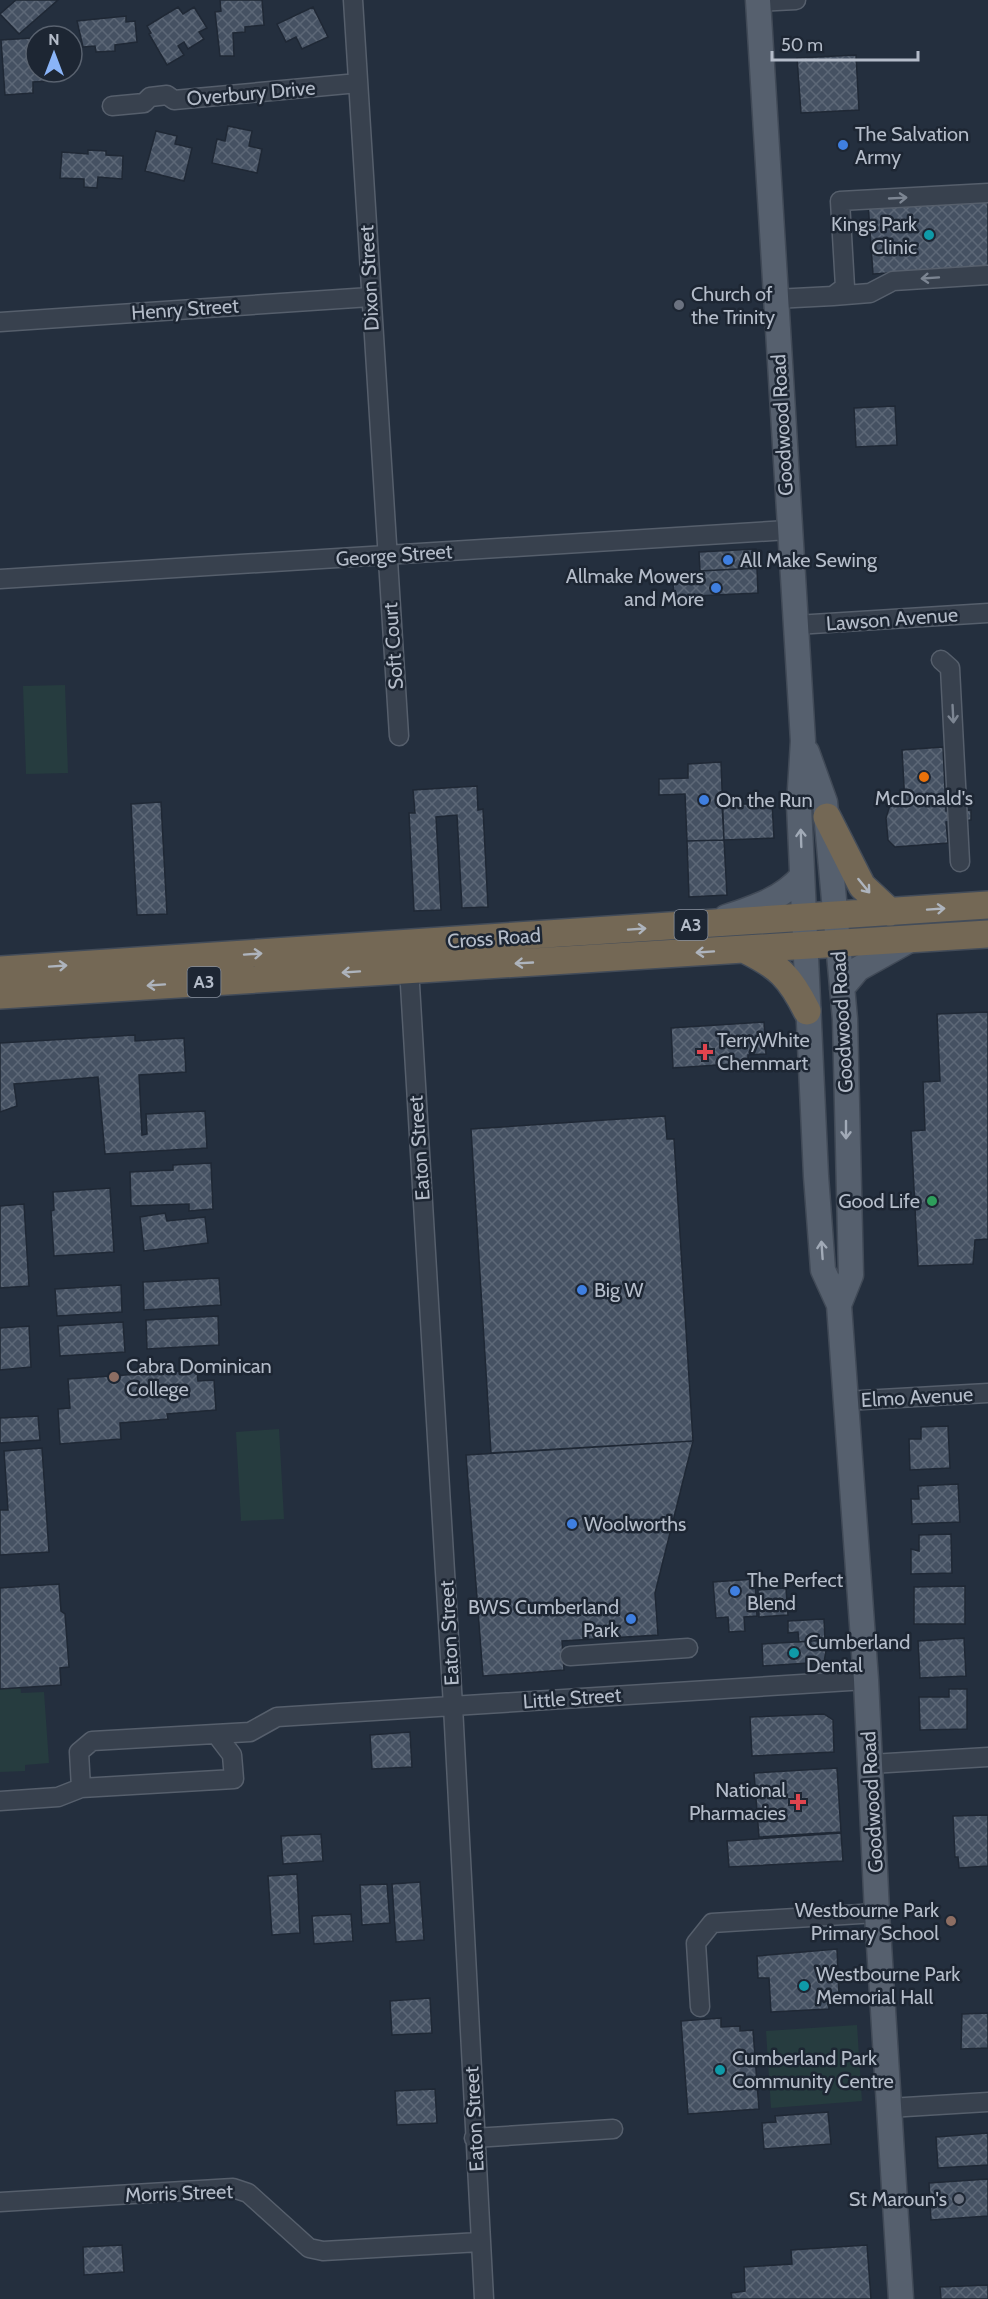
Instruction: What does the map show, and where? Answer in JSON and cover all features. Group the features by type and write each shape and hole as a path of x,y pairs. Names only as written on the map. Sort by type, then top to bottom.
{"highway":[{"path":"827,817 862,886 890,912"},
{"name":"Cross Road","path":"0,995 408,956 707,924 988,905"},
{"name":"Cross Road","path":"0,970 408,956 744,949 988,934"},
{"path":"744,949 761,957 792,981 807,1011"}],"main road":[{"name":"Goodwood Road","path":"758,1 788,530 803,741 799,805 807,1011 823,1270 839,1305 866,1680 877,1913 901,2299"},
{"name":"Goodwood Road","path":"803,741 825,802 847,1056 846,1137 851,1275 839,1305"},
{"path":"707,924 762,905 789,890 802,876"},
{"path":"842,988 858,969 914,938"}],"street":[{"name":"Dixon Street","path":"353,0 387,556"},
{"path":"758,1 796,0"},
{"name":"Overbury Drive","path":"112,106 144,103 150,97 167,95 174,100 358,83"},
{"path":"833,296 845,287 840,201 988,193"},
{"path":"775,299 870,293 892,281 988,274"},
{"name":"Henry Street","path":"0,322 370,297"},
{"name":"George Street","path":"0,579 788,530"},
{"name":"Soft Court","path":"387,556 399,736"},
{"name":"Lawson Avenue","path":"796,625 988,613"},
{"path":"941,660 951,668 960,862"},
{"name":"Eaton Street","path":"408,956 453,1706 484,2299"},
{"name":"Elmo Avenue","path":"845,1401 988,1393"},
{"path":"570,1656 688,1648"},
{"name":"Little Street","path":"216,1734 250,1732 277,1717 866,1680"},
{"path":"0,1801 58,1797 81,1788 234,1779 232,1755 216,1734 92,1741 79,1752 81,1788"},
{"path":"871,1764 988,1757"},
{"path":"700,2007 696,1943 712,1923 877,1913"},
{"path":"889,2108 988,2102"},
{"path":"474,2138 613,2129"},
{"name":"Morris Street","path":"0,2202 233,2188 248,2193 309,2248 322,2251 480,2242"}],"green space":[{"path":"65,685 68,773 26,774 23,686"},
{"path":"279,1429 284,1519 241,1521 236,1432"},
{"path":"20,1684 21,1693 44,1692 49,1763 25,1765 25,1771 0,1772 0,1685"},
{"path":"857,2025 862,2101 771,2108 766,2031"}],"building":[{"path":"16,0 58,0 30,24 24,24 24,30 19,34 0,14"},
{"path":"220,0 262,0 264,25 245,27 245,32 233,33 234,56 220,56 215,12 221,11"},
{"path":"178,7 183,14 194,7 207,28 199,32 204,39 188,49 184,42 178,46 184,55 167,65 149,34 151,33 147,26"},
{"path":"313,7 328,37 302,49 296,37 286,42 277,24"},
{"path":"126,16 126,22 135,21 137,42 115,45 115,51 96,52 95,46 84,47 84,24 78,24 77,21"},
{"path":"24,39 24,84 33,84 33,93 5,95 1,40"},
{"path":"856,55 859,110 801,113 797,58"},
{"path":"228,126 252,131 249,146 262,149 257,173 212,163 217,139 225,141"},
{"path":"156,131 177,136 175,144 192,148 184,181 145,171"},
{"path":"88,150 106,151 106,155 123,156 122,179 98,177 97,188 84,187 84,179 60,178 62,152 88,154"},
{"name":"Kings Park Clinic","path":"988,196 988,267 873,274 868,203"},
{"path":"895,406 897,445 856,447 854,408"},
{"name":"All Make Sewing","path":"756,549 757,568 700,571 699,552"},
{"name":"Allmake Mowers and More","path":"757,568 758,593 674,597 673,583 700,581 700,571"},
{"name":"McDonald's","path":"943,747 946,811 971,810 971,820 946,822 948,843 895,847 888,840 886,818 890,805 905,804 902,750"},
{"name":"On the Run","path":"721,762 724,840 687,841 685,794 659,795 659,779 688,778 688,764"},
{"path":"477,786 478,810 483,809 488,907 462,908 457,815 436,817 441,910 414,911 409,813 415,813 413,790"},
{"path":"161,802 167,914 137,915 131,804"},
{"path":"772,803 774,838 724,840 722,805"},
{"path":"724,840 727,895 689,897 687,841"},
{"path":"988,1012 988,1239 975,1240 973,1264 918,1266 911,1131 925,1130 923,1082 940,1081 937,1014"},
{"path":"764,1022 766,1054 748,1055 748,1063 673,1068 671,1028"},
{"path":"135,1035 135,1041 184,1038 186,1072 139,1075 142,1135 147,1134 146,1114 205,1111 207,1148 105,1154 98,1077 14,1084 17,1106 0,1112 0,1043"},
{"name":"Big W","path":"665,1116 667,1139 674,1139 693,1441 491,1453 471,1129"},
{"path":"211,1163 213,1209 189,1211 189,1204 131,1206 130,1172 173,1170 173,1165"},
{"path":"110,1188 114,1252 54,1256 51,1211 54,1210 53,1192"},
{"path":"24,1204 29,1286 0,1288 0,1206"},
{"path":"165,1213 167,1221 205,1217 208,1243 144,1251 140,1217"},
{"path":"219,1278 221,1305 144,1310 143,1282"},
{"path":"121,1285 122,1312 57,1316 55,1289"},
{"path":"218,1316 219,1345 147,1349 146,1320"},
{"path":"123,1322 125,1352 60,1356 58,1326"},
{"path":"29,1326 31,1367 0,1370 0,1328"},
{"path":"197,1370 198,1381 214,1380 216,1410 167,1414 168,1419 120,1423 121,1439 60,1444 58,1409 70,1408 68,1379"},
{"path":"38,1416 40,1440 0,1443 0,1418"},
{"path":"948,1426 950,1468 910,1470 909,1439 921,1439 921,1427"},
{"name":"Woolworths","path":"693,1441 655,1593 658,1635 562,1641 564,1670 483,1676 466,1455"},
{"path":"42,1448 49,1552 0,1555 0,1510 8,1510 4,1451"},
{"path":"958,1484 960,1522 912,1524 911,1499 919,1499 918,1486"},
{"path":"951,1534 952,1573 911,1574 911,1549 919,1551 919,1535"},
{"path":"755,1579 757,1616 744,1617 745,1631 729,1632 728,1617 716,1618 713,1582"},
{"path":"59,1584 61,1611 65,1614 69,1667 60,1668 61,1685 0,1689 0,1588"},
{"path":"965,1586 965,1624 914,1624 914,1587"},
{"path":"786,1588 788,1615 759,1617 758,1590"},
{"path":"824,1619 825,1640 799,1642 798,1632 788,1633 788,1621"},
{"path":"964,1638 966,1676 920,1678 918,1641"},
{"name":"Cumberland Dental","path":"828,1640 824,1662 763,1666 762,1644"},
{"path":"949,1689 967,1689 967,1729 920,1730 919,1697 949,1697"},
{"path":"824,1714 833,1720 834,1752 752,1756 750,1717"},
{"path":"410,1732 412,1767 372,1769 370,1735"},
{"name":"National Pharmacies","path":"837,1768 841,1832 759,1837 754,1773"},
{"path":"988,1815 988,1866 959,1868 958,1857 955,1857 953,1816"},
{"path":"841,1833 843,1861 729,1867 727,1841"},
{"path":"321,1834 323,1861 283,1864 281,1836"},
{"path":"297,1874 300,1933 272,1935 268,1876"},
{"path":"420,1882 424,1940 396,1942 392,1884"},
{"path":"387,1884 390,1923 362,1925 360,1885"},
{"path":"351,1914 353,1941 314,1944 312,1916"},
{"name":"Westbourne Park Memorial Hall","path":"837,1949 839,1993 828,1994 829,2009 771,2012 769,1978 758,1978 757,1956"},
{"path":"430,1998 432,2033 392,2035 390,2001"},
{"path":"988,2013 988,2048 961,2049 962,2014"},
{"name":"Cumberland Park Community Centre","path":"721,2018 721,2027 740,2026 740,2031 753,2030 759,2109 688,2114 681,2021"},
{"path":"435,2089 437,2123 397,2125 395,2091"},
{"path":"828,2112 831,2144 764,2149 762,2123 776,2122 775,2116"},
{"name":"St Maroun's","path":"988,2133 988,2165 938,2168 936,2137"},
{"name":"St Maroun's","path":"988,2179 988,2216 931,2220 929,2183"},
{"path":"122,2245 124,2272 84,2275 83,2247"},
{"path":"867,2245 871,2299 732,2299 731,2293 745,2291 744,2267 792,2264 791,2250"},
{"path":"988,2285 988,2299 941,2299 940,2287"}],"place":[{"name":"The Salvation Army","path":"843,145"},
{"name":"Kings Park Clinic","path":"929,235"},
{"name":"Church of the Trinity","path":"679,305"},
{"name":"All Make Sewing","path":"728,560"},
{"name":"Allmake Mowers and More","path":"716,588"},
{"name":"McDonald's","path":"924,777"},
{"name":"On the Run","path":"704,800"},
{"name":"TerryWhite Chemmart","path":"705,1052"},
{"name":"Good Life","path":"932,1201"},
{"name":"Big W","path":"582,1290"},
{"name":"Cabra Dominican College","path":"114,1377"},
{"name":"Woolworths","path":"572,1524"},
{"name":"The Perfect Blend","path":"735,1591"},
{"name":"BWS Cumberland Park","path":"631,1619"},
{"name":"Cumberland Dental","path":"794,1653"},
{"name":"National Pharmacies","path":"798,1802"},
{"name":"Westbourne Park Primary School","path":"951,1921"},
{"name":"Westbourne Park Memorial Hall","path":"804,1986"},
{"name":"Cumberland Park Community Centre","path":"720,2070"},
{"name":"St Maroun's","path":"959,2199"}]}
